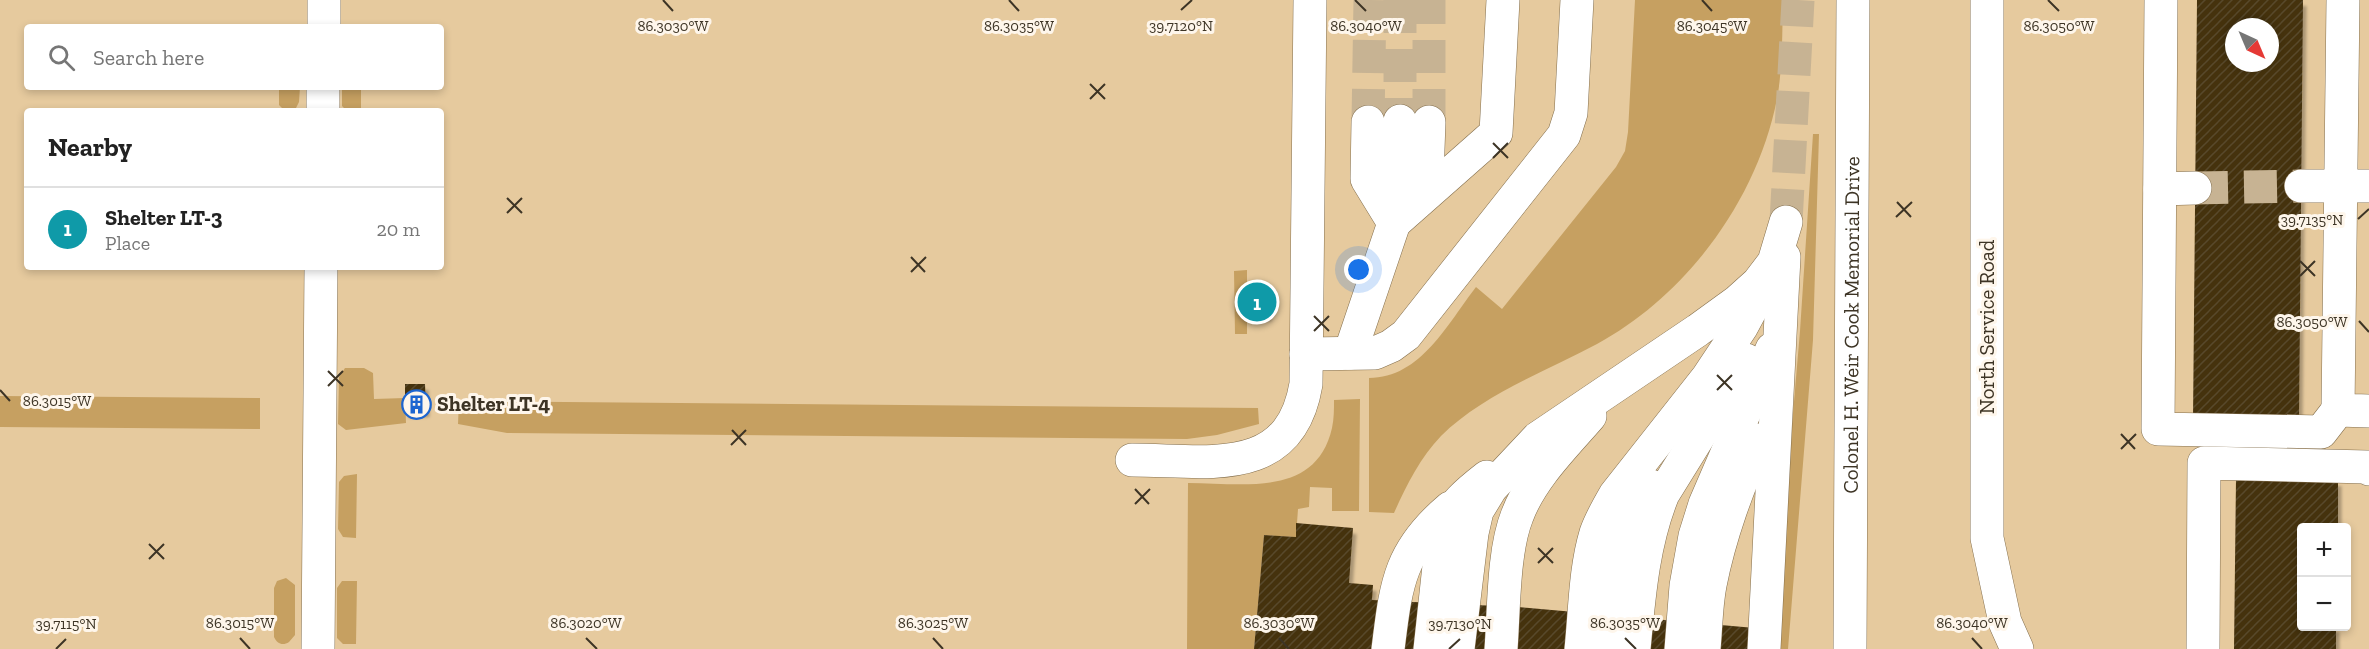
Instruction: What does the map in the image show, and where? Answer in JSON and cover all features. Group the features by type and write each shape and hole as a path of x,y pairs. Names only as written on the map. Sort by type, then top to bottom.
{"street":[{"path":"324,0 324,24"},
{"path":"1132,460 1220,461 1265,451 1293,426 1303,405 1306,384 1310,0"},
{"path":"1395,224 1496,133 1503,0"},
{"path":"1306,354 1375,353 1391,346 1406,335 1564,135 1571,113 1577,0"},
{"name":"Colonel H. Weir Cook Memorial Drive","path":"1850,647 1853,0"},
{"name":"North Service Road","path":"1987,0 1987,538 2005,622 2017,649"},
{"path":"2161,0 2158,429 2321,432 2353,410 2355,186 2343,0"},
{"path":"323,90 323,108"},
{"path":"1350,353 1395,224 1427,176 1399,122 1366,179 1395,224"},
{"path":"2301,186 2355,186"},
{"path":"2160,189 2195,188"},
{"path":"1634,649 1641,582 1654,516 1663,494 1758,337 1779,267 1786,222"},
{"path":"1681,649 1686,586 1695,536 1705,504 1769,369 1781,312 1779,267"},
{"path":"1388,649 1396,590 1402,569 1412,550 1438,517 1538,438 1738,301 1779,267"},
{"path":"1581,649 1588,577 1596,534 1603,515 1615,495 1726,351 1779,267"},
{"path":"318,649 321,270"},
{"path":"1481,649 1491,535 1499,508 1519,482 1591,414 1668,349"},
{"path":"1764,649 1772,423 1769,369"},
{"path":"1659,649 1665,584 1678,520 1688,492 1702,466 1769,369"},
{"path":"1606,649 1613,581 1623,535 1633,513 1648,489 1717,405"},
{"path":"1501,649 1510,538 1517,515 1541,475 1591,414"},
{"path":"1704,649 1710,586 1720,542 1735,497 1772,423"},
{"path":"1725,649 1731,588 1772,423"},
{"path":"1748,649 1752,590 1772,423"},
{"path":"1458,649 1472,532 1477,511 1491,488 1538,438"},
{"path":"2203,649 2204,463 2367,467 2369,469"},
{"path":"1430,649 1443,529 1447,517 1469,492"}],"shaded area":[{"path":"0,0 2369,0 2369,649 0,649"},
{"path":"1635,0 1783,0 1777,99 1767,137 1753,173 1735,208 1713,241 1688,272 1630,324 1597,344 1495,396 1457,421 1426,454 1394,513 1369,512 1369,378 1387,376 1404,369 1418,359 1444,332 1476,287 1502,309 1616,167 1625,151 1628,132"},
{"path":"279,90 300,90 296,108 282,108 279,105"},
{"path":"342,90 361,90 361,108 342,106"},
{"path":"1813,134 1819,134 1813,340 1788,649 1773,649 1800,331"},
{"path":"1247,270 1247,334 1235,334 1234,271"},
{"path":"345,368 364,368 373,373 374,399 405,398 406,423 346,430 338,424 339,377"},
{"path":"0,396 260,398 260,429 0,427"},
{"path":"1360,399 1359,511 1332,511 1332,488 1310,487 1309,507 1298,509 1296,537 1264,535 1254,649 1187,649 1188,483 1254,484 1275,482 1294,476 1310,466 1323,450 1332,428 1334,400"},
{"path":"459,401 1258,408 1259,424 1217,435 1187,439 507,433 458,424"},
{"path":"357,474 356,538 343,537 338,529 339,482 344,476"},
{"path":"286,578 295,585 295,635 289,642 282,644 278,643 274,637 274,588 277,581"},
{"path":"342,581 357,581 356,644 343,644 337,638 337,588"}],"building":[{"path":"2197,0 2303,0 2299,419 2193,419"},
{"path":"1268,289 1268,315 1247,315 1247,290"},
{"name":"Shelter LT-4","path":"405,384 425,384 426,411 405,412"},
{"path":"2236,479 2338,480 2338,523 2297,523 2297,631 2336,631 2336,649 2234,649"},
{"path":"1296,523 1353,528 1349,583 1373,585 1372,600 1518,607 1766,629 1764,649 1254,649 1264,535 1296,537"}],"tunnel":[{"path":"1368,122 1370,0"},
{"path":"1400,0 1400,121"},
{"path":"1429,0 1429,122"},
{"path":"1786,222 1798,0"},
{"path":"2195,188 2301,186"}],"place":[{"name":"Shelter LT-3","path":"1257,302"},
{"name":"Shelter LT-4","path":"416,404"}]}
